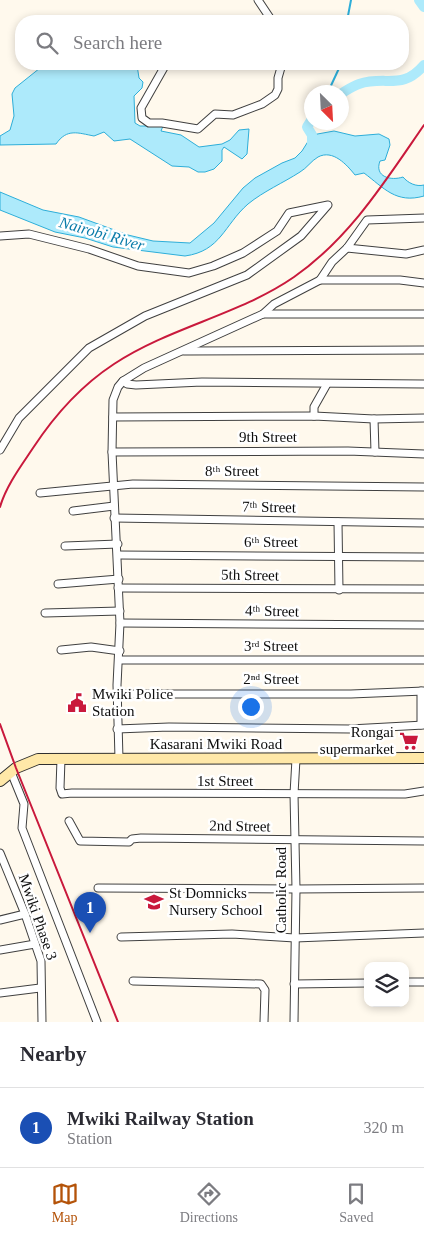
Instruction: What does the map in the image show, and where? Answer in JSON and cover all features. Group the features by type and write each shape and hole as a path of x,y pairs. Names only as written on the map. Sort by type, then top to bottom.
{"main road":[{"name":"Kasarani Mwiki Road","path":"0,781 32,760 424,758"}],"street":[{"path":"258,0 268,15"},
{"path":"163,70 141,108 142,118 149,124 162,123 195,129 201,127 215,114 233,115 268,100 278,89 280,70"},
{"path":"0,236 29,234 90,249 138,266 189,273 213,266 243,253 277,232 289,213 328,205 301,236 247,275 144,316 88,348 19,418 0,450"},
{"path":"320,280 332,262 348,248 367,220 424,218"},
{"path":"348,248 406,254 424,250"},
{"path":"119,760 117,694 120,611 112,452 115,394 123,381 144,368 184,351 197,342 263,314 274,304 320,280 400,280 424,282"},
{"path":"263,314 424,314"},
{"path":"184,351 424,350"},
{"path":"123,381 127,384 136,385 202,382 424,384"},
{"path":"314,416 314,407 327,384"},
{"path":"113,417 314,416 374,419 424,418"},
{"path":"374,419 375,452"},
{"name":"9th Street","path":"112,452 375,452 424,454"},
{"name":"8ᵗʰ Street","path":"40,492 153,484 424,487"},
{"path":"73,511 114,506"},
{"name":"7ᵗʰ Street","path":"114,518 424,523"},
{"path":"338,522 339,590"},
{"path":"65,546 118,544"},
{"name":"6ᵗʰ Street","path":"118,555 424,557"},
{"path":"58,584 119,579"},
{"name":"5th Street","path":"118,588 424,589"},
{"path":"45,613 120,611"},
{"name":"4ᵗʰ Street","path":"120,623 424,625"},
{"path":"62,650 91,647 120,650"},
{"name":"3ʳᵈ Street","path":"119,660 424,660"},
{"path":"117,729 169,727 350,728 423,725 423,691"},
{"name":"2ⁿᵈ Street","path":"117,694 351,694 423,691"},
{"name":"1st Street","path":"61,759 60,788 62,794 66,795 72,793 405,794 424,791"},
{"name":"Catholic Road","path":"294,1022 296,890 294,794 296,759"},
{"path":"11,772 24,804 22,828 97,1022"},
{"name":"2nd Street","path":"69,821 80,841 129,842 132,839 141,838 424,841"},
{"name":"Mwiki Phase 3","path":"0,853 25,914 42,971 40,988 42,1022"},
{"path":"0,875 8,873"},
{"path":"98,888 296,890 424,888"},
{"path":"0,920 25,914"},
{"path":"121,937 232,934 294,938 424,933"},
{"path":"0,950 35,944"},
{"path":"133,981 261,984 265,990 264,1022"},
{"path":"409,982 424,982"},
{"path":"294,984 364,983"},
{"path":"0,993 40,988"}],"water":[{"path":"38,70 138,70 139,78 143,82 142,88 134,96 135,123 140,126 163,126 161,131 181,135 199,147 222,144 230,140 239,130 249,129 247,154 242,159 224,147 222,150 222,161 214,169 198,172 189,167 172,166 130,139 114,141 104,132 94,136 78,133 69,134 60,139 56,144 0,145 0,136 10,130 14,116 12,94 15,88"},
{"name":"Nairobi River","path":"334,131 355,136 379,134 389,139 390,145 385,160 380,161 379,171 389,178 403,177 412,184 424,185 424,196 406,198 398,196 384,189 364,173 355,175 339,159 324,155 313,160 302,170 248,204 221,236 207,249 185,256 113,247 85,238 55,232 0,210 0,192 43,210 79,217 128,235 153,241 190,243 214,223 243,188 255,178 295,158 312,135"}],"waterway":[{"path":"348,15 351,0"},
{"path":"419,0 424,7"},
{"path":"349,89 369,82 408,78 424,65"},
{"path":"331,85 338,70"},
{"path":"309,130 312,135 312,148"}],"railway":[{"path":"0,507 14,476 41,436 59,413 91,381 136,351 273,290 314,262 333,245 366,207 424,125"},
{"path":"0,724 118,1022"}],"place":[{"name":"Mwiki Police Station","path":"77,703"},
{"name":"Rongai supermarket","path":"409,741"},
{"name":"St Domnicks Nursery School","path":"154,902"},
{"name":"Mwiki Railway Station","path":"90,933"}]}
